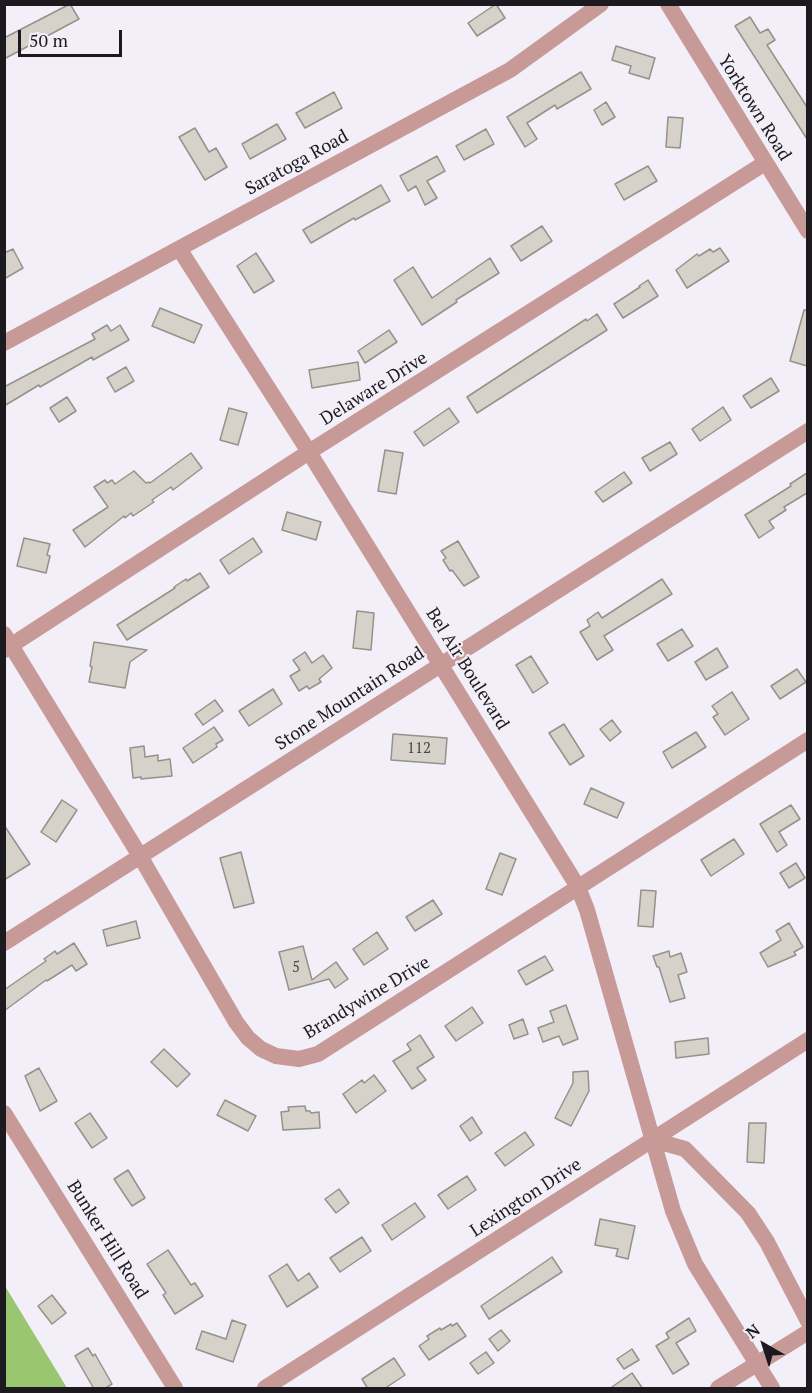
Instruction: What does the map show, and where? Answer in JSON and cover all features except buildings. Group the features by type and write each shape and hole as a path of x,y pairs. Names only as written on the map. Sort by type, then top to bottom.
{"street":[{"name":"Saratoga Road","path":"4,343 510,70 601,4"},
{"name":"Yorktown Road","path":"668,4 807,231"},
{"name":"Delaware Drive","path":"7,643 765,163"},
{"name":"Bel Air Boulevard","path":"180,250 309,452 578,887 587,910 673,1211 695,1264 772,1389"},
{"name":"Stone Mountain Road","path":"4,942 807,431"},
{"name":"Brandywine Drive","path":"7,643 140,856 242,1030 268,1053 299,1059 318,1054 344,1038 807,740"},
{"name":"Lexington Drive","path":"265,1389 807,1040"},
{"name":"Bunker Hill Road","path":"4,1113 175,1389"},
{"path":"653,1140 685,1149 748,1213 767,1242 807,1321"},
{"path":"718,1389 807,1332"}],"green space":[{"path":"5,1286 67,1388 5,1388"}]}
